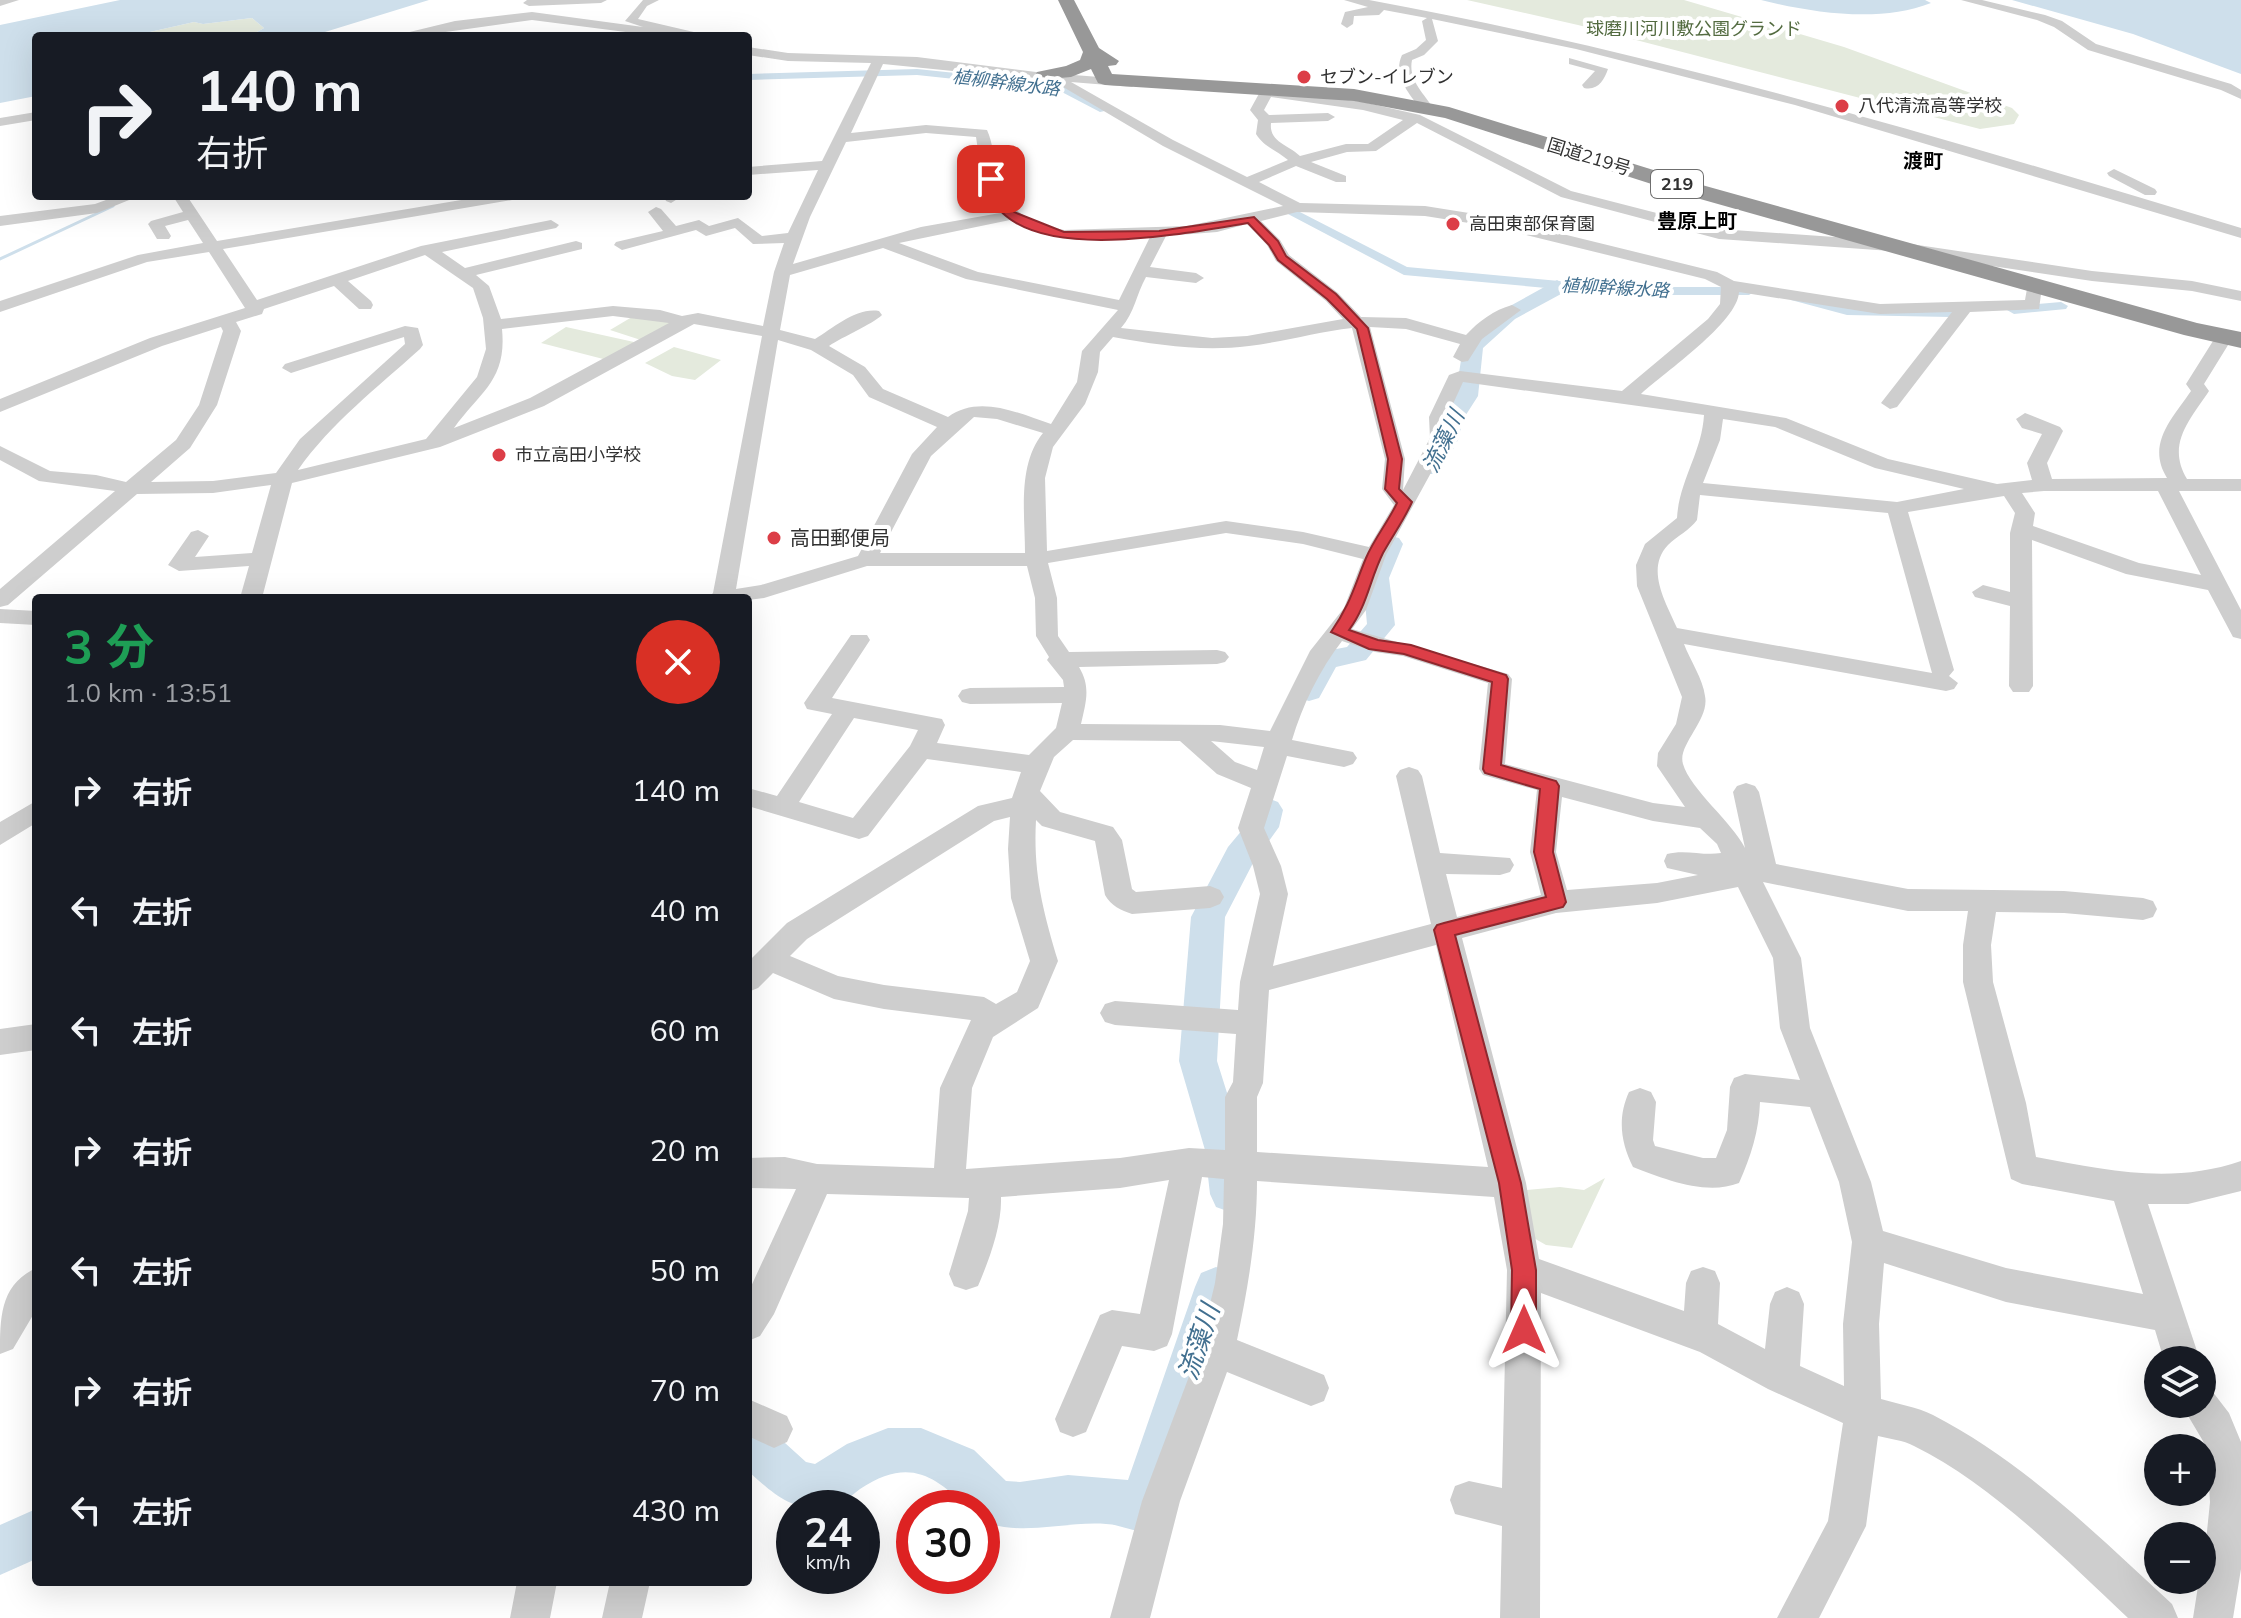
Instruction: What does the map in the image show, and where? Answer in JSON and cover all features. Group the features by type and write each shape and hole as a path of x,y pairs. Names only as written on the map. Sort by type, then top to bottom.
{"highway":[{"path":"1066,0 1105,79"},
{"path":"1052,77 1088,63 1092,52"},
{"path":"1092,52 1131,71 1177,83"},
{"name":"国道219号","path":"1105,79 1354,95 2034,287 2232,338"}],"street":[{"path":"0,3 13,0"},
{"path":"386,28 524,3 601,0"},
{"path":"653,0 643,4 631,21 685,32"},
{"path":"1352,0 1541,52"},
{"path":"1352,0 1508,28 1730,85 1963,147 2234,230"},
{"path":"1967,0 2041,17 2058,24 2092,47 2226,87 2241,95"},
{"path":"419,32 616,2"},
{"path":"1347,24 1349,14 1355,11 1391,10"},
{"path":"532,16 654,32"},
{"path":"1421,113 1405,78 1403,65 1406,58 1420,52 1432,41 1428,21"},
{"path":"752,49 847,59 875,68 1105,79 1266,93 1337,113"},
{"path":"752,49 847,59"},
{"path":"1556,56 1602,69 1597,80 1589,85"},
{"path":"752,59 803,62 823,58"},
{"path":"723,594 782,272 793,237 875,68"},
{"path":"1052,77 1138,127 1297,207"},
{"path":"1266,93 1257,110 1265,119 1263,134 1268,142 1283,148 1298,162 1341,179"},
{"path":"1265,119 1337,113 1421,113 1547,186 1590,202 1719,234 1891,246 2092,276 2192,286 2241,296"},
{"path":"1247,182 1346,148 1371,148 1421,113"},
{"path":"0,122 32,117"},
{"path":"841,138 926,129 982,133 991,192 1011,215 1050,233 1064,235 1159,234 1250,219 1297,207 1425,211 1494,222 1711,275 1729,285 1880,309 2033,305 2034,287"},
{"path":"0,130 32,130"},
{"path":"752,171 826,165"},
{"path":"2114,173 2234,230"},
{"path":"0,221 97,208 120,200"},
{"path":"0,406 156,342 256,310 183,200"},
{"path":"253,307 335,278 425,228 501,200"},
{"path":"656,212 672,232"},
{"path":"163,236 156,224 192,214"},
{"path":"782,272 883,242 979,219 1011,215"},
{"path":"1250,219 1274,243 1282,258 1332,297 1362,328 1395,459 1392,489 1396,497 1404,502"},
{"path":"622,245 699,225 706,231 738,223 759,241 793,237"},
{"path":"0,307 129,261 213,244 425,228 551,225"},
{"path":"425,228 464,273 481,286 495,349 486,379 462,404 433,443"},
{"path":"949,1181 956,1088 981,1029 1028,1000 1044,961 1025,898 1021,849 1029,788 1045,751 1067,732 1076,695 1075,680 1059,660 1047,636 1046,598 1036,559 1035,478 1043,446 1087,382 1094,358 1091,351 1126,312 1139,271 1159,234"},
{"path":"883,242 935,266 1031,292 1126,306"},
{"path":"464,273 576,246"},
{"path":"1139,271 1196,278"},
{"path":"335,278 365,305"},
{"path":"1626,397 1680,350 1709,330 1730,303 1732,292 1729,285"},
{"path":"492,325 615,309 641,310 684,322"},
{"path":"1890,403 1963,309"},
{"path":"1460,376 1469,341 1495,319 1512,310"},
{"path":"817,346 849,325 873,315"},
{"path":"0,452 34,473 56,480 78,479 135,488 213,487 305,475 433,443 537,402 684,322 698,318 817,346 859,371 866,384 876,393 952,426"},
{"path":"0,600 183,444 208,405 232,331 226,320"},
{"path":"1111,331 1186,343 1226,344 1356,323 1391,322 1469,341"},
{"path":"252,594 284,476 307,443 414,345 415,339 412,332 405,331 291,368"},
{"path":"2232,338 2195,384 2200,391 2166,446 2165,459 2172,484 2241,632"},
{"path":"1073,1419 1112,1327 1154,1334 1221,1163 1248,1083 1255,982 1274,894 1267,866 1251,828 1297,695 1322,651 1355,610 1375,555 1440,438 1438,417 1455,379 1460,376 1626,397 1779,422 1882,464 2005,490 2025,513 2021,686"},
{"path":"866,560 922,454 969,412 978,411 1055,431"},
{"path":"1714,411 1715,431 1686,498 1687,520 1653,549 1647,565 1648,586 1694,697 1688,724 1670,753 1670,766 1679,783 1707,819 1727,838 1748,869 1787,958 1795,1028 1855,1182 1869,1242 1861,1324 1863,1413 1847,1526 1797,1618"},
{"path":"2025,419 2029,424 2053,431 2037,463 2044,485"},
{"path":"2120,461 2131,483"},
{"path":"1690,488 1897,508 2044,485 2241,485"},
{"path":"1670,634 1722,646 1944,676 1897,508"},
{"path":"751,594 866,560 1036,559 1226,527 1303,538 1375,555"},
{"path":"2023,530 2134,569 2217,585"},
{"path":"198,536 179,565 262,559"},
{"path":"1983,592 2021,602"},
{"path":"0,616 32,618"},
{"path":"1339,632 1500,679 1492,769 1653,812 1707,819"},
{"path":"752,798 859,829 921,750 933,725 816,703 859,640"},
{"path":"1059,660 1217,657"},
{"path":"970,696 1076,695"},
{"path":"783,807 848,709"},
{"path":"1067,732 1220,733 1344,758"},
{"path":"1188,732 1226,768 1266,784"},
{"path":"921,750 1029,788 1051,819 1104,834 1109,840 1119,895 1124,900 1132,903 1210,897"},
{"path":"1409,776 1444,930 1510,1183 1524,1270 1520,1618"},
{"path":"1550,786 1543,852 1556,902"},
{"path":"758,970 797,931 1029,788"},
{"path":"1746,792 1748,869"},
{"path":"0,835 32,813"},
{"path":"1677,861 1748,869 1908,900 2064,902 2143,909"},
{"path":"1428,862 1462,866 1500,865"},
{"path":"1255,982 1556,902 1657,893 1748,869"},
{"path":"1983,902 1977,945 1978,982 2010,1103 2022,1169 2126,1186 2190,1191 2213,1187 2241,1176"},
{"path":"758,970 884,997 984,1009 990,1021"},
{"path":"1115,1013 1252,1023"},
{"path":"0,1042 32,1038"},
{"path":"1640,1102 1637,1140 1644,1157 1703,1173 1727,1173 1743,1130 1745,1087 1819,1095"},
{"path":"752,1173 785,1172 817,1179 985,1184 1221,1163 1510,1183"},
{"path":"1130,1618 1161,1501 1217,1350 1232,1283 1240,1224 1221,1163"},
{"path":"752,1318 817,1179"},
{"path":"966,1274 985,1211 985,1184"},
{"path":"2126,1186 2177,1346"},
{"path":"1869,1242 2006,1285 2167,1315"},
{"path":"1524,1270 1700,1335 1863,1413 1920,1428 1979,1465 2057,1524 2158,1618"},
{"path":"1700,1335 1703,1283"},
{"path":"0,1337 17,1306 32,1289"},
{"path":"1781,1376 1787,1304"},
{"path":"1217,1350 1311,1388"},
{"path":"2209,1418 2221,1435 2229,1473 2228,1514 2213,1618"},
{"path":"1469,1500 1522,1511"},
{"path":"530,1618 536,1586"},
{"path":"622,1618 629,1586"}],"green space":[{"name":"球磨川河川敷公園グランド","path":"1467,0 1684,0 1844,47 2012,108 2019,115 2014,124 1980,129 1578,25"},
{"path":"252,18 264,28 257,32 150,32 194,22 203,24"},
{"path":"637,314 680,323 647,342 610,330"},
{"path":"566,327 643,344 611,361 541,343"},
{"path":"674,347 721,360 695,380 672,376 645,363"},
{"path":"1605,1178 1572,1248 1546,1245 1525,1233 1515,1191 1560,1187 1584,1190"}],"water":[{"path":"120,0 429,0 325,32 257,32 264,28 252,18 203,24 194,22 150,32 32,32 32,97 0,103 0,25"},
{"path":"1761,0 1925,0 1931,3 1890,13 1847,14"},
{"path":"2012,0 2241,0 2241,74 2133,34"}],"waterway":[{"name":"植柳幹線水路","path":"752,77 917,72 1060,87 1104,110"},
{"path":"0,259 113,206"},
{"name":"植柳幹線水路","path":"1292,212 1404,271 1624,291 1749,291"},
{"name":"流藻川","path":"1470,373 1472,346 1508,315 1557,286"},
{"name":"植柳幹線水路","path":"1796,297 1847,311 1950,313"},
{"name":"植柳幹線水路","path":"2014,310 2061,306"},
{"name":"流藻川","path":"1431,469 1447,438 1450,421 1467,396 1470,382"},
{"name":"流藻川","path":"1309,691 1325,660 1356,654 1381,625 1376,578 1390,544"},
{"name":"流藻川","path":"1230,1194 1225,1150 1198,1061 1208,917 1240,856 1263,827 1267,810"},
{"name":"流藻川","path":"752,1444 793,1481 819,1489 863,1460 888,1451 921,1451 958,1466 995,1503 1020,1506 1068,1499 1109,1500 1143,1507 1216,1287"},
{"name":"流藻川","path":"0,1551 32,1535"}],"place":[{"name":"セブン-イレブン","path":"1304,77"},
{"name":"八代清流高等学校","path":"1842,106"},
{"name":"高田東部保育園","path":"1453,224"},
{"name":"市立高田小学校","path":"499,455"},
{"name":"高田郵便局","path":"774,538"}],"district":[{"name":"渡町","path":"1923,161"},
{"name":"豊原上町","path":"1697,221"}],"route":[{"path":"991,179 991,192 1011,215 1050,233 1159,234 1217,227 1250,219 1274,243 1282,258 1332,297 1362,328 1395,459 1392,489 1396,497 1404,502 1375,555 1355,610 1339,632 1500,679 1492,769 1550,786 1543,852 1556,902 1444,930 1510,1183 1524,1270 1524,1330"}]}
